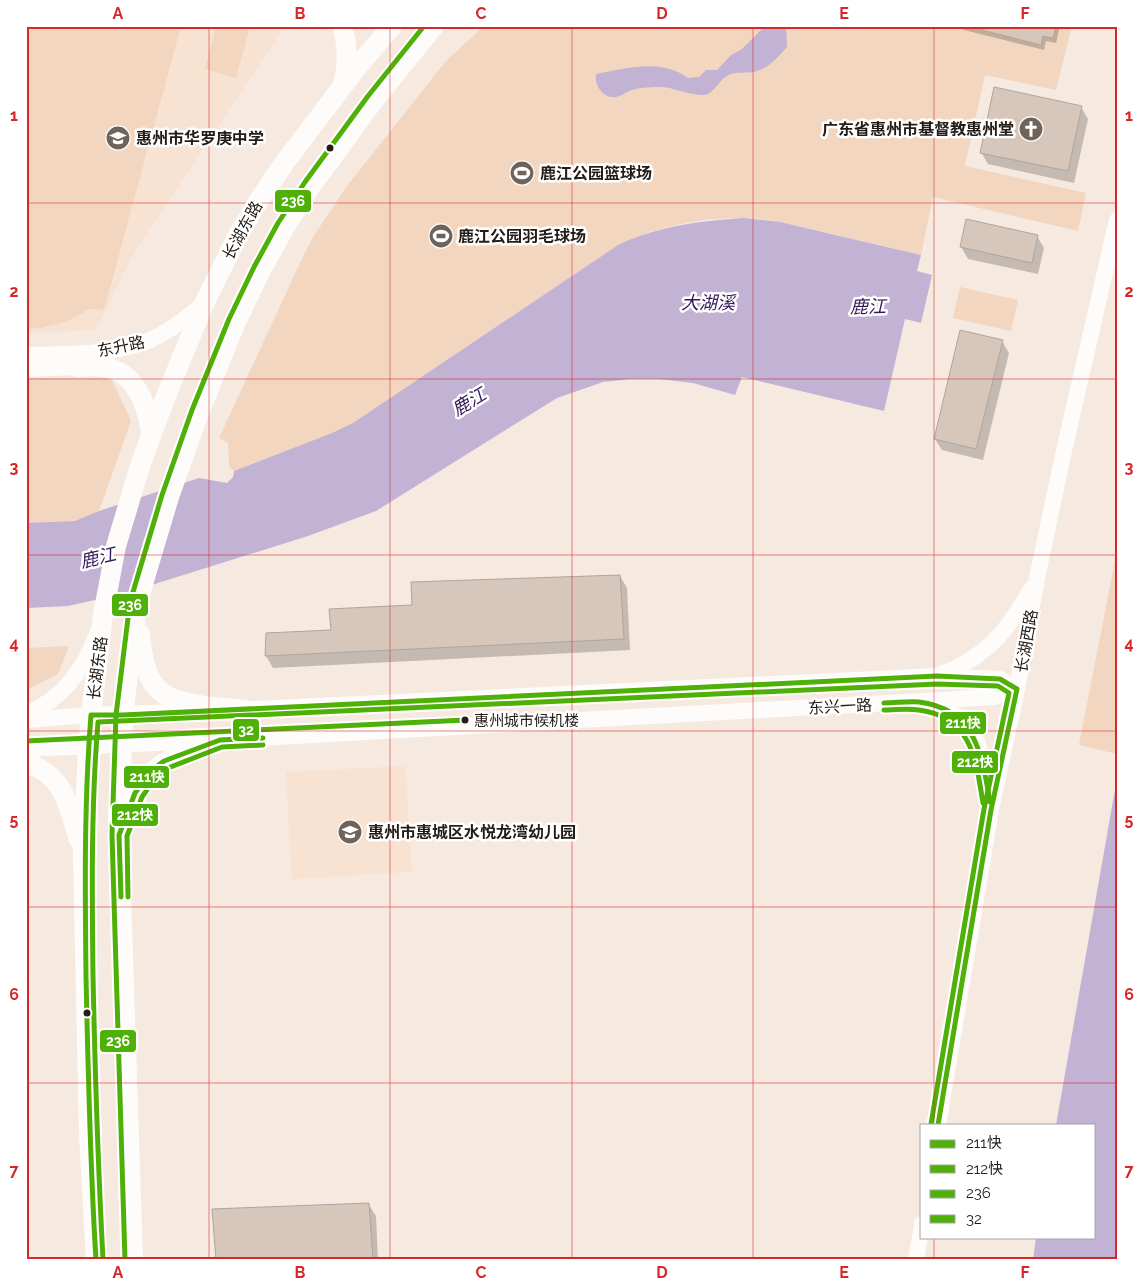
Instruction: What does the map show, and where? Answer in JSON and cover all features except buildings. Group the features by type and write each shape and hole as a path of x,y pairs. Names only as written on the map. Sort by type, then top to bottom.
{"main road":[{"path":"342,26 346,48 346,70 343,86"},
{"name":"长湖东路","path":"96,1260 89,1134 83,856 91,715 103,616 118,540 151,435 204,304 238,235 285,162 392,26"},
{"path":"246,710 178,700 156,688 150,678 143,658 138,604 167,504 221,358 250,291 274,244 311,186 374,100 428,33 438,26"},
{"path":"77,366 108,368 128,378 144,406 151,435"},
{"name":"长湖东路","path":"133,1260 119,835 123,715 138,604"},
{"path":"26,763 40,767 61,786 83,856"}],"street":[{"name":"长湖西路","path":"938,1124 992,810 1037,578 1117,220"},
{"name":"东升路","path":"26,356 83,353 135,346 165,332 204,304"},
{"name":"东升路","path":"26,369 77,366"},
{"path":"936,676 972,660 995,642 1013,618 1037,578"},
{"path":"26,714 47,704 70,684 87,657 103,616"},
{"name":"东兴一路","path":"26,720 91,715 246,710 936,676 1000,679 1017,688"},
{"name":"东兴一路","path":"26,749 917,702 995,697 1017,688"},
{"path":"917,702 944,708 961,719 974,734 982,757 992,810"},
{"path":"119,835 135,793 152,770 164,761 220,740"},
{"path":"916,1260 920,1236"}],"shaded area":[{"name":"惠州市华罗庚中学","path":"26,26 285,26 135,251 96,330 26,333"},
{"name":"惠州市华罗庚中学","path":"26,26 181,26 104,310 89,309 72,319 58,324 26,329"},
{"path":"216,26 250,26 236,78 205,69"},
{"path":"484,26 1072,26 1056,90 985,75 965,166 1086,193 1078,231 933,197 921,255 774,221 744,218 712,219 663,228 618,245 353,423 234,471 229,467 228,443 219,438 313,237 347,186 446,61"},
{"path":"960,287 1018,300 1011,331 953,318"},
{"path":"26,378 111,378 131,421 99,511 75,521 26,523"},
{"path":"1117,550 1117,754 1079,745"},
{"path":"69,646 58,674 26,690 26,648"},
{"name":"惠州市惠城区水悦龙湾幼儿园","path":"405,766 412,872 292,879 286,772"}],"water":[{"path":"765,26 786,26 787,47 764,68 754,72 731,74 724,78 708,94 699,95 663,87 652,87 636,89 611,97 600,90 596,82 596,74 644,66 667,68 688,78 699,77 706,70 717,70 731,55 742,49"},
{"name":"大湖溪","path":"744,218 780,222 921,255 917,271 932,275 921,323 905,319 884,411 742,377 735,395 693,383 659,379 603,382 557,398 376,511 308,536 126,593 68,606 26,608 26,523 75,521 99,511 199,478 227,483 233,477 234,471 353,423 618,245 664,229 711,221"},
{"path":"1117,778 1117,1260 1033,1260 1036,1238 1096,1238 1096,1124 1056,1124"}],"transit line":[{"name":"236","path":"125,1260 112,835 116,715 130,602 162,495 192,410 229,319 254,267 278,223 305,182 368,96 424,26"},
{"name":"211快","path":"96,1260 92,1189 85,878 91,715 937,676 1000,679 1017,689 991,810 938,1124"},
{"name":"212快","path":"103,1260 97,1118 92,881 98,722 937,684 998,686 1009,693 984,809 931,1124"},
{"name":"211快","path":"884,703 919,702 938,706 953,714 964,724 973,737 979,752 990,802"},
{"name":"212快","path":"884,710 906,709 937,714 950,721 961,731 974,757 983,803"},
{"name":"32","path":"26,741 466,720"},
{"name":"211快","path":"121,897 119,835 135,793 152,770 164,761 220,740 263,738"},
{"name":"212快","path":"128,897 127,836 142,797 157,775 168,768 222,747 263,745"}],"place":[{"name":"广东省惠州市基督教惠州堂","path":"1031,129"},
{"name":"惠州市华罗庚中学","path":"118,138"},
{"name":"鹿江公园篮球场","path":"522,173"},
{"name":"鹿江公园羽毛球场","path":"441,236"},
{"name":"惠州城市候机楼","path":"465,720"},
{"name":"惠州市惠城区水悦龙湾幼儿园","path":"350,832"}],"water label":[{"name":"鹿江","path":"868,307"},
{"name":"鹿江","path":"469,402"},
{"name":"鹿江","path":"98,558"}]}
